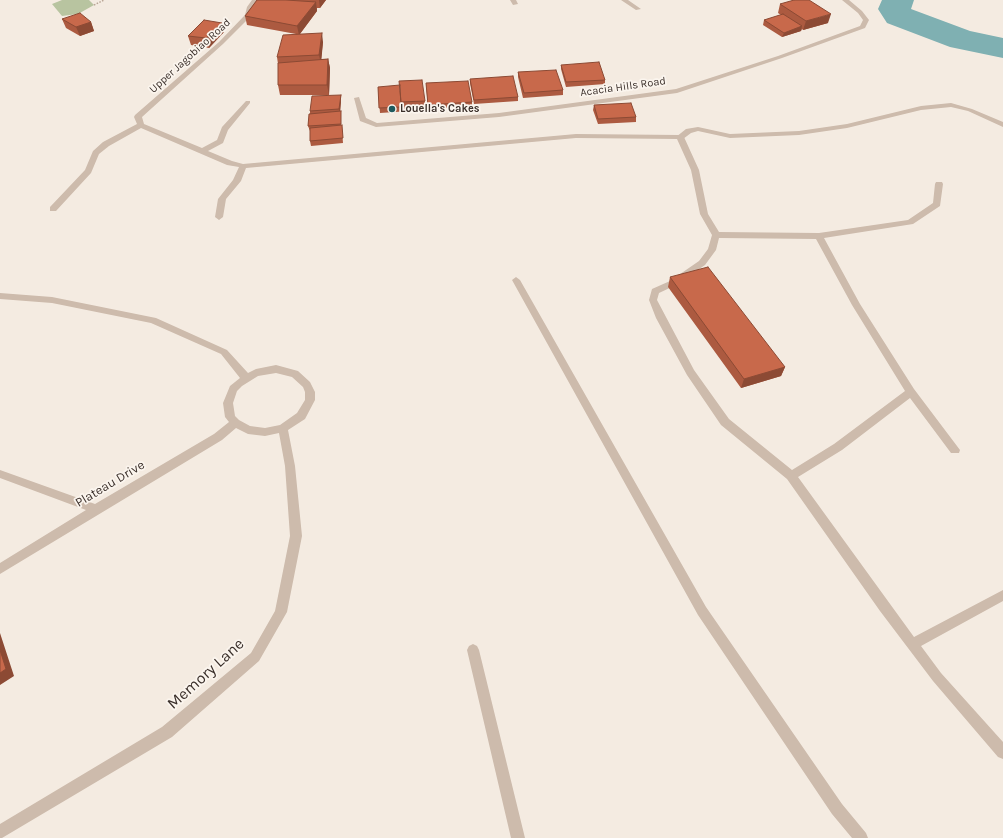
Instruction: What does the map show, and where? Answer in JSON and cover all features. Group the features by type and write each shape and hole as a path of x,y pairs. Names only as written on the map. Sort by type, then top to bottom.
{"street":[{"name":"Upper Jagobiao Road","path":"142,125 138,117 181,77 221,43 248,16 250,7 255,0"},
{"path":"624,0 638,9"},
{"name":"Acacia Hills Road","path":"357,98 363,119 376,125 498,115 677,91 780,57 863,27 866,20 860,12 846,0"},
{"path":"203,151 220,141 225,130 248,102"},
{"path":"53,209 88,171 96,153 106,144 142,125 230,163 244,166 576,136 680,137 689,131 698,129 730,136 800,133 847,126 921,108 951,105 970,110 1003,125"},
{"path":"680,137 695,170 704,214 716,235 712,250 702,263 673,283 655,291 653,300 690,372 725,422 791,476 884,607 937,677 1003,752"},
{"path":"219,217 222,199 237,181 244,166"},
{"path":"716,235 819,236 910,222 937,204 939,184"},
{"path":"819,236 856,305 911,392 955,450"},
{"path":"516,280 702,611 838,809 861,838"},
{"path":"0,296 52,300 153,320 224,352 246,378"},
{"path":"276,370 295,374 307,385 310,400 301,416 283,428 266,432 248,430 234,423 228,410 229,396 239,383 246,378 261,372 276,370"},
{"path":"791,476 838,447 911,392"},
{"name":"Plateau Drive","path":"0,569 96,509 218,436 234,423"},
{"name":"Memory Lane","path":"0,832 167,732 255,657 281,612 296,536 290,466 283,428"},
{"path":"0,474 96,509"},
{"path":"913,644 1003,595"},
{"path":"473,650 518,838"}],"path":[{"path":"94,5 104,0"}],"green space":[{"path":"62,0 89,0 94,5 78,14 62,16 52,4"}],"building":[{"path":"257,0 316,2 297,26 245,16"},
{"path":"794,0 809,0 831,14 806,21 780,4"},
{"path":"80,13 91,22 76,27 62,19"},
{"path":"783,14 802,26 784,33 764,20"},
{"path":"204,20 222,23 206,38 188,36"},
{"path":"322,33 319,55 277,57 283,35"},
{"path":"328,59 327,85 278,85 278,63"},
{"path":"599,62 605,80 566,82 561,65"},
{"path":"556,70 563,90 524,93 518,72"},
{"path":"513,76 518,97 474,100 470,79"},
{"path":"422,80 425,101 401,102 399,81"},
{"path":"468,81 472,102 428,105 426,83"},
{"path":"400,85 401,107 379,108 378,87"},
{"path":"341,95 339,109 310,111 312,96"},
{"path":"631,103 636,117 598,119 594,105"},
{"path":"341,111 341,124 308,126 309,114"},
{"path":"342,125 343,138 310,141 310,128"},
{"path":"708,267 785,367 744,379 670,277"},
{"path":"0,650 6,669 0,673"}],"waterway":[{"path":"898,0 894,9 899,16 962,40 1003,48"}],"place":[{"name":"Louella's Cakes","path":"392,109"}]}
